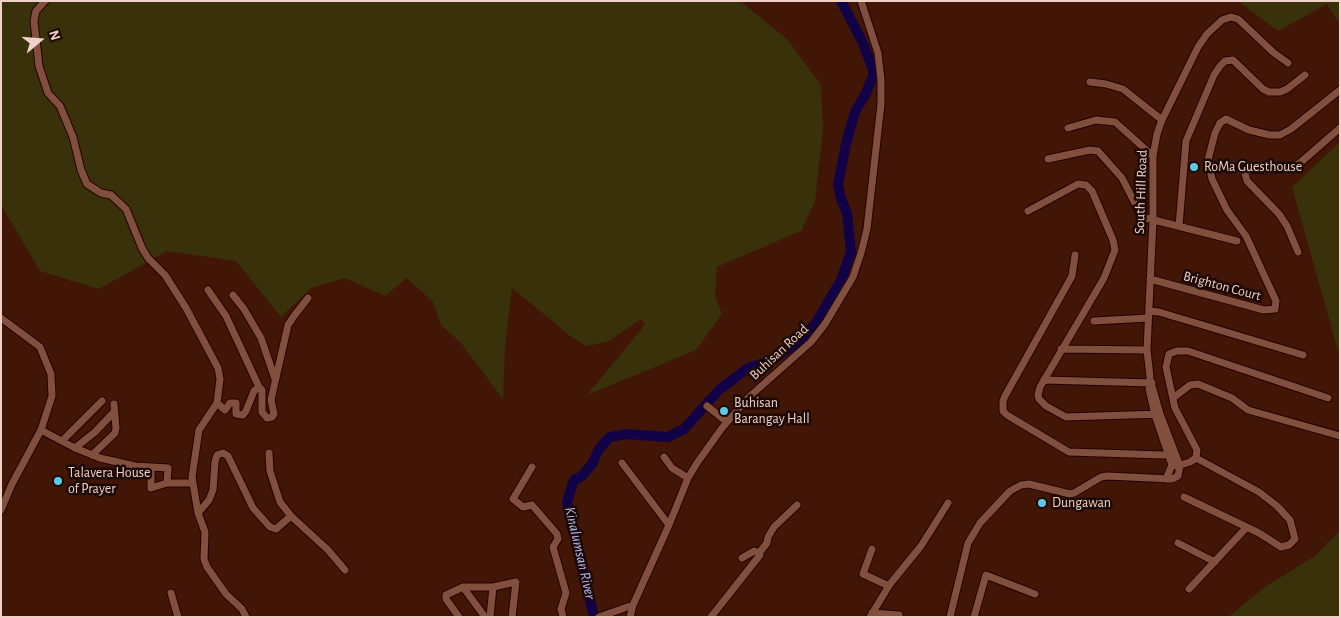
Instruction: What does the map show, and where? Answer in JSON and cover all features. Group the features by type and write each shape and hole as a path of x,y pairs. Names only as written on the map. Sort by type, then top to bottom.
{"street":[{"path":"45,1 36,11 34,20 39,66 48,92 60,106 73,136 86,184 93,189 111,195 126,208 142,248 148,258 165,276 186,308 218,368 220,379 217,403 199,430 192,477 198,513 205,532 204,559 226,594 242,609 246,617"},
{"name":"Buhisan Road","path":"630,617 633,605 670,525 688,478 727,422 749,397 811,342 825,324 853,277 862,253 870,201 882,80 878,53 861,1"},
{"name":"South Hill Road","path":"1172,465 1171,453 1158,415 1150,381 1147,350 1153,220 1153,156 1157,134 1198,47 1207,34 1222,20 1231,17 1238,19 1274,53 1288,63"},
{"path":"1179,226 1186,141 1214,75 1220,66 1225,61 1233,60 1263,89 1269,92 1286,90 1305,75"},
{"path":"1090,82 1123,89 1162,120"},
{"name":"Brighton Court","path":"1150,279 1264,310 1275,309 1276,302 1246,236 1227,210 1212,179 1208,160 1215,133 1220,123 1226,119 1249,130 1270,135 1280,135 1292,129 1340,90"},
{"path":"1068,128 1096,120 1115,122 1153,156"},
{"path":"1298,252 1287,226 1247,181 1244,173 1250,169 1272,170 1300,163 1340,128"},
{"path":"1048,159 1090,150 1098,151 1122,178 1142,217 1237,242"},
{"path":"1028,211 1078,184 1086,185 1092,190 1113,240 1115,250 1104,278 1038,391 1039,399 1062,416 1158,415"},
{"path":"1075,255 1072,276 1005,396 1003,411 1069,452 1171,453"},
{"path":"208,290 230,324 262,394 262,412 267,418 272,417 274,410 271,400 288,325 308,298"},
{"path":"233,295 244,309 261,338 275,380"},
{"path":"1094,321 1149,315 1159,312 1303,354"},
{"path":"1,318 40,347 51,374 52,396 41,430 12,484 1,510"},
{"path":"1061,350 1147,350"},
{"path":"1196,458 1196,450 1175,408 1166,367 1169,354 1177,351 1188,351 1328,398"},
{"path":"1044,380 1150,381"},
{"path":"1173,398 1190,385 1198,384 1232,398 1248,410 1340,436"},
{"path":"217,403 224,410 230,403 236,403 236,414 243,416 254,391 259,387"},
{"path":"62,441 102,401"},
{"path":"707,406 727,422"},
{"path":"75,448 95,432 114,408 115,433 92,455"},
{"path":"41,430 92,455 135,466 168,468 168,483"},
{"path":"198,513 209,500 213,490 217,455 223,453 228,456 253,508 270,527 276,529 291,516"},
{"path":"269,453 270,471 280,502 291,516 328,550 345,570"},
{"name":"South Hill Road","path":"1171,453 1180,466"},
{"path":"664,456 672,468 688,478"},
{"path":"1166,479 1172,465 1180,466 1196,458"},
{"path":"1184,497 1281,547 1289,546 1295,539 1290,520 1277,506 1259,492 1196,458"},
{"path":"622,463 670,525"},
{"path":"950,617 968,543 980,523 1010,491 1029,484 1070,494 1101,477 1107,476 1175,478 1178,476 1180,466"},
{"path":"532,467 513,499 523,507 532,505 557,534 558,539 553,547 566,593 561,609 563,617"},
{"path":"152,468 151,488 168,483 193,482"},
{"path":"871,615 889,586 921,546 948,504"},
{"path":"711,617 759,558 759,553 767,543 769,534 774,527 797,505"},
{"path":"1189,589 1246,528"},
{"path":"1178,543 1215,562"},
{"path":"872,549 863,574 889,586"},
{"path":"742,558 751,552 759,553"},
{"path":"974,617 986,575 1035,594"},
{"path":"459,617 445,597 446,595 463,587 493,587 516,582 512,617"},
{"path":"463,587 486,617"},
{"path":"490,617 493,587"},
{"path":"171,593 178,617"},
{"path":"600,616 633,605"},
{"path":"871,615 899,614"}],"shaded area":[{"path":"1,1 740,1 787,39 821,85 823,129 815,202 801,231 717,267 715,296 722,314 696,350 587,395 645,325 641,319 609,341 586,346 569,335 512,288 505,346 503,399 461,343 441,325 433,302 407,278 385,296 345,278 311,288 281,317 236,261 167,251 99,289 40,271 1,205"},
{"path":"1238,1 1340,1 1340,24 1327,4 1278,31"},
{"path":"1340,142 1340,358 1292,187"},
{"path":"1340,530 1340,617 1228,617 1265,587 1315,556"}],"waterway":[{"name":"Kinalumsan River","path":"594,617 567,502 574,480 582,476 592,464 599,449 610,437 626,434 668,437 684,429 719,390 748,368 770,361 800,341 816,323 841,280 851,252 847,213 838,185 846,144 855,112 866,93 874,73 863,43 841,1"}],"place":[{"name":"RoMa Guesthouse","path":"1194,167"},
{"name":"Buhisan Barangay Hall","path":"724,411"},
{"name":"Talavera House of Prayer","path":"58,481"},
{"name":"Dungawan","path":"1042,503"}]}
